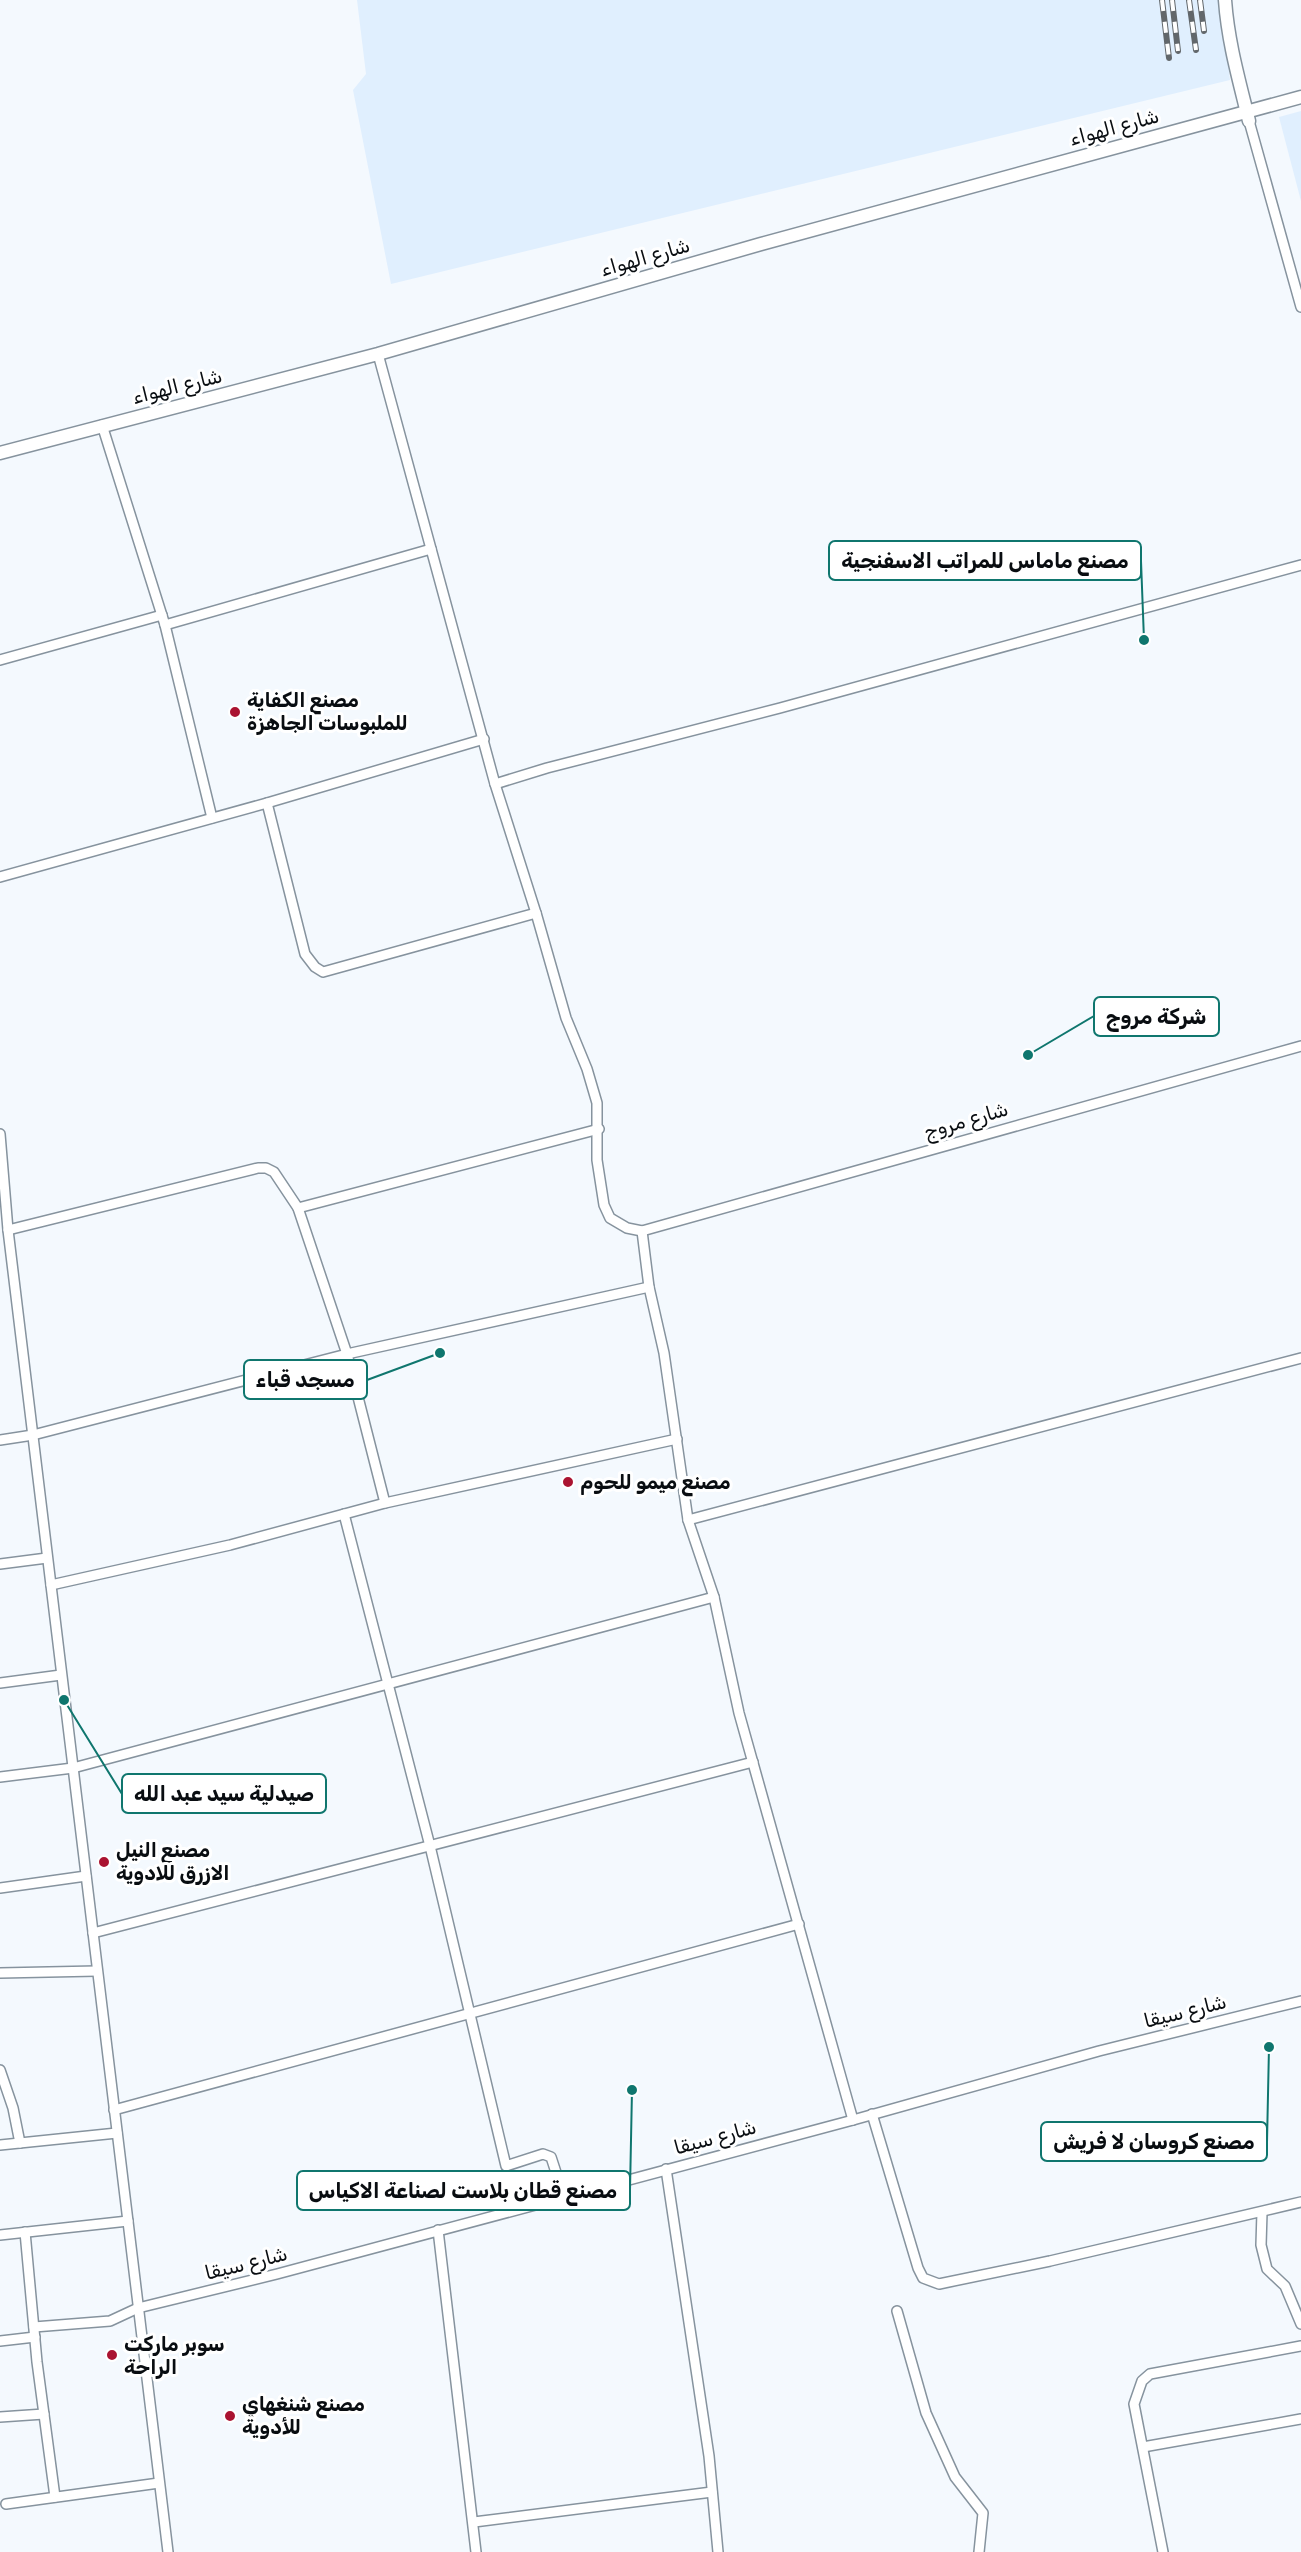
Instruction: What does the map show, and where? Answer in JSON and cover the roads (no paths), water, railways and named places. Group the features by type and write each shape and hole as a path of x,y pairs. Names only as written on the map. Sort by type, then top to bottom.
{"street":[{"path":"1225,0 1232,53 1301,307"},
{"name":"شارع الهواء","path":"0,453 378,354 762,244 1248,116 1301,97"},
{"path":"378,354 495,784 566,1018 587,1069 597,1103 599,1129 597,1160 604,1205 610,1218 627,1228 642,1231 650,1287 664,1353 688,1520 714,1597 753,1762 853,2120"},
{"path":"102,425 162,615 212,818"},
{"path":"165,626 431,549"},
{"path":"495,784 547,768 780,708 1301,565"},
{"path":"0,660 162,615"},
{"path":"0,877 267,803 484,739"},
{"path":"267,803 304,954 315,968 323,972 536,914"},
{"name":"شارع مروج","path":"642,1231 1301,1046"},
{"path":"298,1208 599,1129"},
{"path":"0,1134 8,1230 168,2552"},
{"path":"8,1230 258,1168 266,1168 274,1172 298,1208 347,1354 385,1503"},
{"path":"0,1440 33,1435 347,1354 650,1287"},
{"path":"688,1520 1301,1358"},
{"path":"51,1585 230,1545 385,1503 676,1439"},
{"path":"344,1514 390,1684 506,2166 547,2154 564,2197"},
{"path":"0,1564 47,1558"},
{"path":"0,1777 73,1768 714,1597"},
{"path":"0,1683 61,1675"},
{"path":"93,1933 753,1762"},
{"path":"0,1888 86,1876"},
{"path":"114,2110 799,1924"},
{"path":"0,1973 97,1971"},
{"name":"شارع سيقا","path":"0,2341 34,2332 110,2321 138,2308 853,2120 1100,2051 1301,2001"},
{"path":"0,2070 13,2109 20,2143"},
{"path":"873,2114 918,2268 923,2278 939,2284 1050,2261 1301,2202"},
{"path":"0,2145 117,2133"},
{"path":"666,2169 709,2456 718,2552"},
{"path":"1262,2212 1261,2245 1267,2269 1285,2286 1301,2324"},
{"path":"0,2235 128,2222"},
{"path":"438,2230 476,2552"},
{"path":"26,2232 34,2332 55,2497"},
{"path":"897,2311 926,2413 955,2477 983,2513 979,2552"},
{"path":"1163,2552 1134,2404 1142,2381 1150,2374 1301,2346"},
{"path":"0,2416 44,2414"},
{"path":"1143,2447 1301,2418"},
{"path":"6,2504 159,2483"},
{"path":"474,2522 712,2492"}],"railway":[{"path":"1162,0 1169,58"},
{"path":"1172,0 1178,51"},
{"path":"1189,0 1196,50"},
{"path":"1200,0 1204,31"}],"place":[{"name":"مصنع ماماس للمراتب الاسفنجية","path":"1144,640"},
{"name":"مصنع الكفاية للملبوسات الجاهزة","path":"235,712"},
{"name":"شركة مروج","path":"1028,1055"},
{"name":"مسجد قباء","path":"440,1353"},
{"name":"مصنع ميمو للحوم","path":"568,1482"},
{"name":"صيدلية سيد عبد الله","path":"64,1700"},
{"name":"مصنع النيل الازرق للادوية","path":"104,1862"},
{"name":"مصنع كروسان لا فريش","path":"1269,2047"},
{"name":"مصنع قطان بلاست لصناعة الاكياس","path":"632,2090"},
{"name":"سوبر ماركت الراحة","path":"112,2355"},
{"name":"مصنع شنغهاي للأدوية","path":"230,2416"}]}
